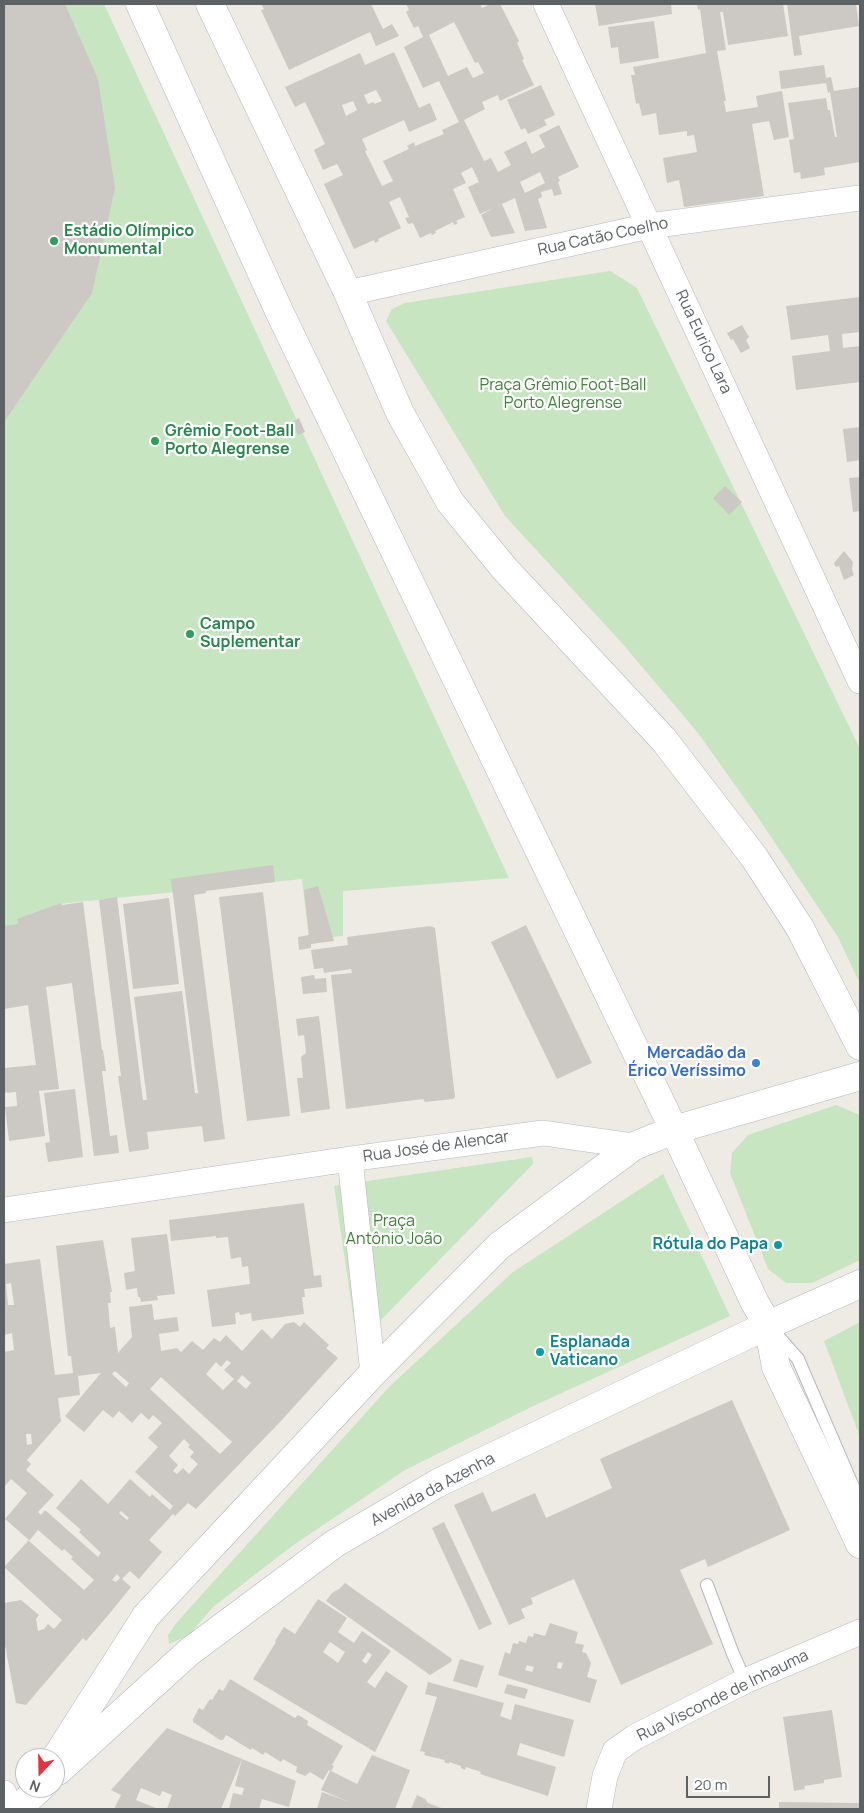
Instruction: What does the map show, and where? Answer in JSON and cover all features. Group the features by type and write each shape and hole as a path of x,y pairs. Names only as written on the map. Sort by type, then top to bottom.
{"main road":[{"path":"140,4 279,311 674,1130 742,1276 768,1325 776,1367 860,1544"},
{"path":"210,4 348,293 400,413 450,502 504,568 664,740 754,857 800,928 860,1046"},
{"path":"62,1748 146,1616 373,1373 499,1246 634,1146 674,1130 860,1076"},
{"name":"Avenida da Azenha","path":"65,1765 190,1652 334,1544 438,1483 768,1325 860,1284"}],"street":[{"name":"Rua Eurico Lara","path":"546,4 860,680"},
{"name":"Rua Catão Coelho","path":"348,293 649,226 860,198"},
{"name":"Rua José de Alencar","path":"4,1210 543,1132 634,1146"},
{"path":"350,1159 373,1373"},
{"name":"Rua Visconde de Inhauma","path":"599,1809 606,1776 616,1751 635,1737 745,1681 860,1632"},
{"path":"4,1793 8,1809"}],"lane":[{"path":"768,1325 798,1359 860,1503"},
{"path":"707,1585 732,1654 745,1681"}],"green space":[{"name":"Grêmio Foot-Ball Porto Alegrense","path":"4,4 104,4 509,878 343,891 343,936 309,939 302,879 58,904 69,963 4,974"},
{"name":"Praça Grêmio Foot-Ball Porto Alegrense","path":"610,271 637,288 860,749 860,984 838,937 757,816 698,733 621,642 505,516 386,321 392,309 405,303"},
{"path":"836,1105 860,1115 860,1260 812,1283 786,1283 768,1269 730,1173 732,1153 748,1135"},
{"name":"Praça Antônio João","path":"532,1157 533,1164 378,1323 354,1322 334,1186"},
{"name":"Esplanada Vaticano","path":"663,1174 730,1316 531,1407 405,1470 292,1546 213,1607 189,1635 169,1644 168,1635 178,1621 389,1387 513,1272"},
{"path":"860,1322 860,1437 824,1341"}],"building":[{"name":"Estádio Olímpico Monumental","path":"4,4 65,4 98,79 115,188 92,293 4,422"},
{"path":"261,4 371,4 383,29 392,24 399,36 376,46 370,32 289,70 261,10 264,9"},
{"path":"406,4 480,4 482,8 490,4 500,4 519,41 517,43 524,59 522,60 534,85 500,101 498,95 482,102 485,109 464,120 484,161 491,158 498,172 511,165 504,152 526,141 532,154 545,147 539,135 559,125 579,167 558,177 562,194 554,196 552,189 541,192 542,197 538,199 547,228 525,231 515,198 502,204 515,233 491,237 481,215 493,208 480,214 468,187 479,182 472,167 461,173 466,183 453,189 465,217 456,221 458,223 454,225 453,222 435,231 436,233 432,235 431,233 420,238 413,223 408,224 405,218 409,217 400,197 389,202 401,228 378,239 379,241 375,243 374,240 354,249 324,184 343,175 337,164 323,170 314,150 325,144 305,102 295,107 285,87 360,53 365,65 394,52 419,108 430,103 437,120 409,132 404,120 362,139 367,150 365,151 382,186 393,181 383,161 409,149 407,146 414,142 415,146 444,134 442,130 459,122 439,81 423,88 404,47 423,37 418,26 414,28 406,12 409,10","holes":["454,22 475,63 478,62 484,73 473,78 467,67 448,76 429,35","376,90 382,101 368,104 364,95","353,101 357,110 346,116 342,105","540,172 545,183 525,193 520,182"]},
{"path":"595,4 671,4 672,14 599,26"},
{"path":"697,4 783,4 788,36 728,45 723,12 720,12 726,50 717,51 726,101 724,101 726,112 758,107 756,96 782,91 789,137 774,140 769,121 752,124 764,196 684,207 679,180 667,183 663,158 697,152 694,135 687,136 687,131 659,135 656,113 642,116 639,103 636,104 631,75 635,75 633,67 706,53 700,9 698,10"},
{"path":"787,4 856,4 859,26 799,36 802,55 794,56"},
{"path":"654,21 659,58 620,64 618,47 611,48 608,27"},
{"path":"824,65 826,78 831,77 834,91 860,87 860,162 824,168 825,175 801,179 800,172 794,173 789,140 794,139 788,103 826,98 835,137 837,137 830,92 828,93 826,83 781,89 779,71"},
{"path":"541,85 555,115 544,120 547,125 528,134 525,128 521,130 507,100"},
{"path":"860,297 860,332 842,334 843,348 860,346 860,382 796,390 792,356 830,351 828,335 791,340 786,306"},
{"path":"742,325 749,337 746,340 750,348 741,353 727,333"},
{"path":"299,418 305,432 298,435 292,422"},
{"path":"860,427 860,460 847,462 843,429"},
{"path":"860,477 860,511 853,512 849,478"},
{"path":"725,486 742,502 729,515 713,498"},
{"path":"844,551 853,562 852,569 854,575 844,580 839,566 836,567 834,563"},
{"path":"273,865 275,882 206,891 206,893 194,895 225,1139 204,1142 202,1126 147,1132 149,1149 129,1152 118,1076 121,1076 99,900 117,897 143,1100 147,1100 134,997 182,991 195,1093 198,1093 171,879"},
{"path":"318,886 334,941 311,944 311,948 299,950 298,937 309,935 304,890"},
{"path":"263,892 290,1116 247,1121 219,897"},
{"path":"169,898 179,984 133,989 123,904"},
{"path":"83,902 106,1071 102,1071 110,1136 117,1135 119,1153 94,1156 72,983 46,987 59,1089 39,1091 45,1136 9,1141 5,1107 17,1106 16,1092 4,1093 4,1068 36,1065 28,1005 4,1009 4,926 18,924 17,919 61,903 62,905"},
{"path":"526,925 592,1063 557,1079 491,942"},
{"path":"430,926 435,928 455,1097 453,1099 425,1102 423,1099 346,1109 331,975 352,973 351,969 324,973 323,968 314,969 311,950 348,945 347,937"},
{"path":"314,975 315,979 326,978 327,992 303,994 301,977"},
{"path":"319,1016 330,1109 301,1113 297,1078 303,1078 301,1057 306,1053 304,1035 298,1036 296,1019"},
{"path":"75,1089 83,1157 48,1162 45,1143 50,1142 44,1093"},
{"path":"304,1203 314,1276 321,1275 322,1287 304,1289 305,1297 302,1297 304,1314 252,1321 251,1313 240,1315 239,1312 235,1313 236,1324 212,1327 207,1290 250,1284 248,1266 242,1267 241,1257 231,1259 228,1237 216,1238 216,1236 171,1241 169,1220"},
{"path":"167,1234 175,1294 157,1296 158,1300 141,1302 140,1297 138,1297 137,1288 126,1290 124,1273 135,1271 131,1238"},
{"path":"103,1240 112,1292 110,1292 111,1303 108,1303 110,1328 115,1327 118,1353 132,1337 129,1307 152,1304 154,1320 177,1317 179,1331 159,1334 161,1351 177,1348 181,1352 192,1341 203,1350 214,1338 220,1342 226,1335 242,1351 262,1329 272,1339 285,1324 294,1322 300,1327 304,1322 329,1345 326,1348 338,1358 281,1421 196,1509 188,1503 175,1516 173,1514 149,1540 162,1552 139,1579 130,1571 122,1579 131,1587 86,1641 83,1638 26,1705 16,1703 4,1640 4,1603 21,1600 39,1615 36,1619 38,1631 44,1629 48,1624 54,1629 62,1620 4,1567 29,1540 5,1519 27,1493 11,1479 4,1487 4,1352 14,1350 12,1333 4,1335 4,1264 40,1259 55,1375 73,1373 71,1356 68,1356 56,1246","holes":["11,1283 14,1305 8,1305 6,1284","227,1360 231,1363 224,1370 234,1379 223,1390 206,1374 216,1362 221,1367","115,1371 129,1383 126,1387 112,1374","101,1373 65,1416 84,1432 103,1410 113,1418 119,1411 132,1423 141,1413 149,1420 153,1415 162,1423 148,1438 158,1447 135,1472 173,1506 170,1510 152,1494 150,1497 130,1479 108,1504 81,1479 56,1508 81,1530 79,1532 101,1553 98,1557 45,1510 41,1515 38,1512 54,1495 26,1470 31,1464 27,1460 61,1421 58,1398 80,1395 78,1376","242,1375 251,1383 246,1389 237,1381","161,1377 232,1442 220,1454 150,1389","26,1434 31,1434 32,1444 27,1445","184,1439 190,1445 188,1447 194,1452 190,1457 198,1464 189,1474 183,1468 177,1474 173,1471 178,1465 169,1456","121,1511 129,1518 127,1520 119,1513","38,1530 62,1551 64,1549 73,1557 71,1559 94,1580 84,1590 29,1541","117,1574 120,1578 116,1582 112,1580"]},
{"path":"732,1400 790,1530 708,1567 705,1559 680,1570 713,1644 621,1685 574,1579 531,1598 533,1604 521,1609 525,1618 509,1625 454,1505 483,1492 492,1512 535,1493 546,1518 612,1488 600,1459"},
{"path":"444,1522 492,1624 479,1630 432,1528"},
{"path":"345,1583 452,1659 451,1662 430,1675 326,1601 332,1593"},
{"path":"318,1599 347,1618 338,1632 354,1643 362,1631 391,1651 367,1682 375,1688 386,1671 408,1686 375,1752 253,1679 284,1627 295,1634","holes":["330,1642 345,1652 338,1663 323,1652","368,1652 372,1655 366,1664 362,1661"]},
{"path":"550,1623 578,1632 575,1643 584,1645 582,1652 586,1653 591,1663 587,1677 597,1680 590,1703 498,1675 505,1652 510,1654 513,1643 518,1644 519,1641 526,1643 528,1636 533,1637 534,1633 545,1636","holes":["558,1662 563,1663 561,1669 557,1668","527,1665 534,1667 532,1672 525,1670"]},
{"path":"460,1659 484,1666 477,1688 453,1681"},
{"path":"230,1679 295,1718 298,1715 300,1716 308,1721 307,1725 343,1746 332,1765 334,1766 331,1771 357,1784 372,1755 410,1770 395,1809 317,1809 322,1792 349,1802 321,1790 329,1770 323,1780 310,1772 305,1776 296,1772 297,1767 283,1759 281,1762 265,1752 263,1755 252,1748 251,1750 226,1735 223,1740 220,1740 193,1722 199,1708 203,1710 219,1689 223,1691"},
{"path":"428,1682 504,1703 500,1716 511,1720 515,1704 574,1720 564,1757 520,1743 517,1755 556,1767 548,1796 480,1774 481,1772 466,1767 465,1770 461,1766 444,1762 445,1760 424,1755 425,1752 420,1751 437,1697 425,1694"},
{"path":"507,1684 528,1689 525,1699 504,1693"},
{"path":"832,1710 842,1777 824,1780 824,1783 804,1786 805,1789 794,1791 783,1717"},
{"path":"167,1728 242,1759 221,1809 167,1809 172,1795 162,1791 160,1796 141,1788 136,1800 158,1809 116,1809 115,1807 121,1795 111,1790"},
{"path":"242,1759 296,1781 289,1807 262,1799 259,1809 229,1809 233,1793 242,1795 244,1788 235,1786"},
{"path":"417,1795 428,1803 444,1809 411,1809"},
{"path":"779,1802 860,1803 860,1809 779,1809"}],"place":[{"name":"Estádio Olímpico Monumental","path":"54,241"},
{"name":"Grêmio Foot-Ball Porto Alegrense","path":"155,441"},
{"name":"Campo Suplementar","path":"190,634"},
{"name":"Mercadão da Érico Veríssimo","path":"756,1063"},
{"name":"Rótula do Papa","path":"778,1245"},
{"name":"Esplanada Vaticano","path":"540,1352"}]}
